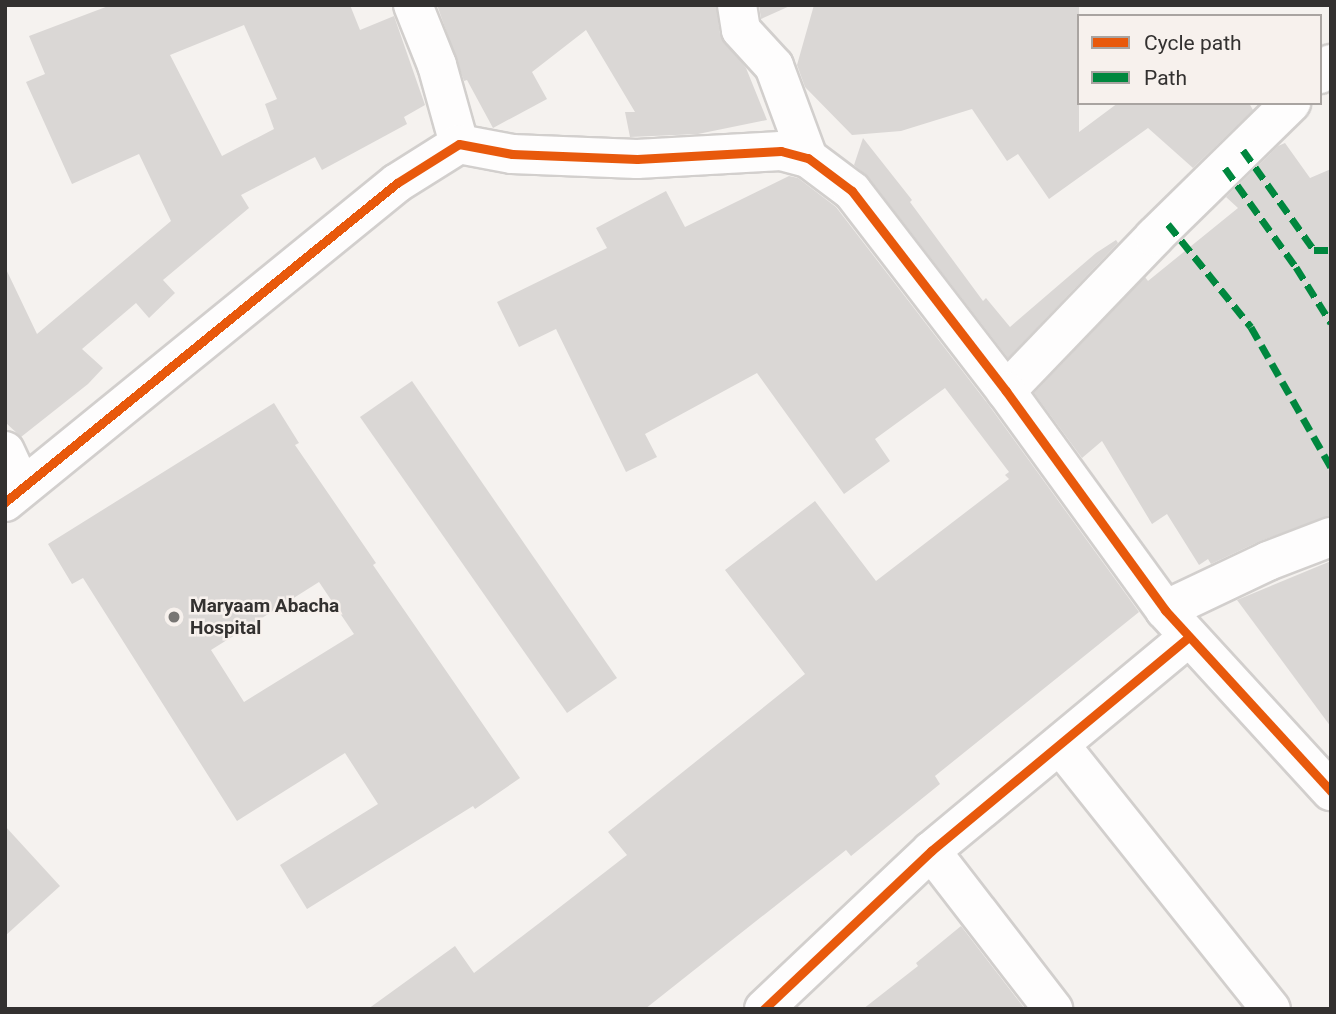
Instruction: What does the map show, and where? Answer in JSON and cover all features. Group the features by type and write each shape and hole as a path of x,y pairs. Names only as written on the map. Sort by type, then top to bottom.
{"street":[{"path":"413,5 437,65 459,144"},
{"path":"737,5 741,30 774,66 808,158"},
{"path":"1006,391 1154,237 1289,105"},
{"path":"5,451 14,495 397,183 459,144 512,154 637,159 781,151 808,158 852,191 1006,391 1176,624 1331,791"},
{"path":"764,1009 931,851 1060,745 1176,624 1268,561 1331,537"},
{"path":"1060,745 1271,1009"},
{"path":"931,851 1053,1009"}],"building":[{"path":"111,5 350,5 360,30 394,16 425,105 404,117 407,124 322,170 315,157 241,195 249,208 163,280 175,293 149,318 136,303 82,349 103,368 88,384 21,437 5,422 5,267 37,334 171,221 139,154 72,184 26,82 45,74 29,36","holes":["244,25 277,99 265,104 274,129 222,156 170,55"]},
{"path":"437,5 716,5 720,34 746,68 767,120 698,134 630,137 625,112 635,112 586,30 532,72 547,99 493,128 467,80 464,81"},
{"path":"759,5 792,5 761,19"},
{"path":"814,5 1079,5 1079,132 1115,105 1250,105 1253,110 1193,168 1148,128 1049,199 1018,154 1007,161 972,109 901,131 852,135 805,87 797,65"},
{"path":"863,138 912,200 910,202 983,301 986,298 1010,327 1096,253 1116,240 1118,243 1008,358 869,178 854,165"},
{"path":"1285,143 1310,178 1331,169 1331,516 1260,541 1211,564 1208,559 1199,565 1167,514 1152,524 1102,441 1082,458 1034,393 1145,277 1148,281 1238,208 1226,197 1278,146"},
{"path":"789,176 798,178 836,207 988,404 1139,612 935,776 940,784 851,856 846,850 645,1009 368,1009 455,946 474,973 542,921 627,855 608,832 805,674 725,570 815,501 876,581 1009,479 1005,475 1009,472 945,388 875,439 890,461 844,494 757,373 645,434 657,457 626,472 556,329 519,347 497,302 607,248 596,228 666,191 685,227"},
{"path":"412,381 617,678 567,713 360,417"},
{"path":"274,403 299,443 295,445 376,563 373,565 520,778 475,809 473,806 307,909 280,865 378,804 345,753 237,821 83,578 72,584 48,544","holes":["319,582 354,634 244,702 211,650"]},
{"path":"1331,561 1331,727 1237,600"},
{"path":"5,826 60,886 5,936"},
{"path":"961,926 1025,1009 863,1009 918,966 916,963"}],"marked path":[{"path":"1243,150 1314,250 1331,250"},
{"path":"1225,168 1296,267 1331,323"},
{"path":"1168,224 1251,327 1331,467"}],"cycle path":[{"path":"5,502 397,183 459,144 512,154 637,159 781,151 808,158 852,191 1006,391 1165,610 1331,791"},
{"path":"764,1009 931,851 1188,638"}],"place":[{"name":"Maryaam Abacha Hospital","path":"174,617"}]}
